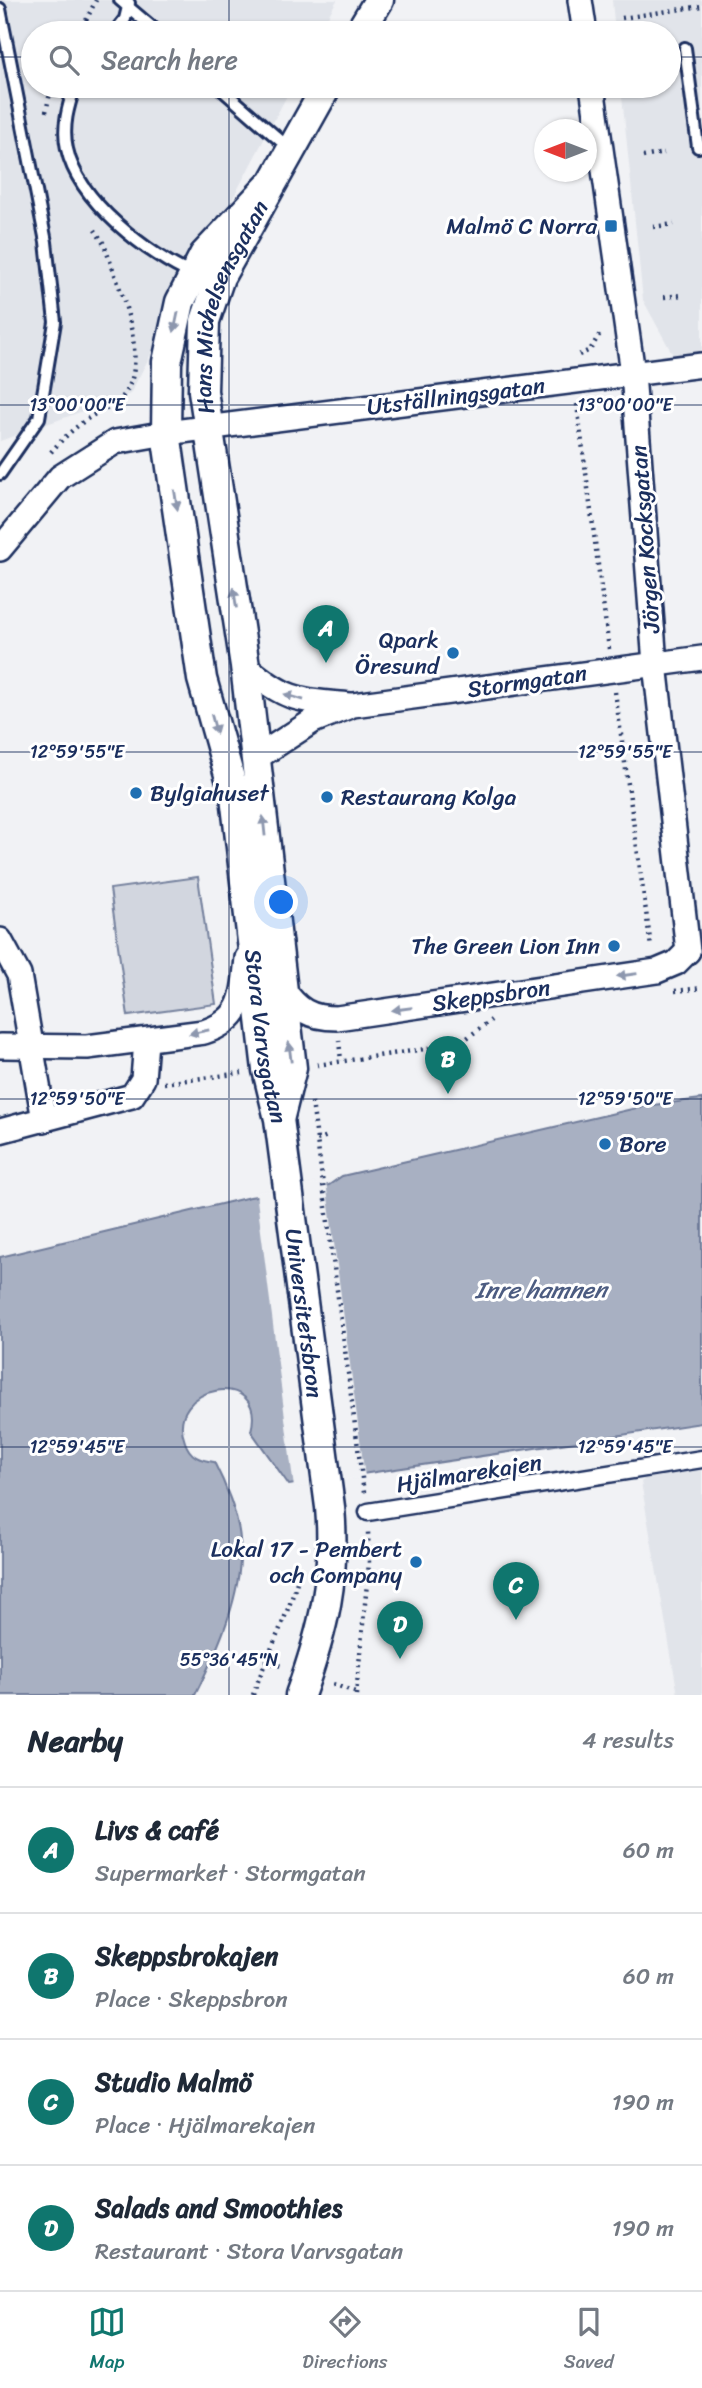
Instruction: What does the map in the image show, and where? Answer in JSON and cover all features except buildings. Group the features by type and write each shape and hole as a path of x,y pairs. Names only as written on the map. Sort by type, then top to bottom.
{"street":[{"path":"366,21 379,0"},
{"path":"580,0 583,21"},
{"name":"Hans Michelsensgatan","path":"166,433 167,362 180,302 205,280 268,187 320,98"},
{"name":"Jörgen Kocksgatan","path":"594,98 633,373 655,664 695,957"},
{"name":"Hans Michelsensgatan","path":"205,280 210,301 203,342 203,391 210,428"},
{"name":"Utställningsgatan","path":"0,549 60,477 115,442 166,433 702,365"},
{"name":"Stora Varvsgatan","path":"210,428 245,666 282,988 279,1119"},
{"name":"Stora Varvsgatan","path":"166,433 202,678 235,796 251,916 280,1069"},
{"name":"Stormgatan","path":"245,666 274,690 298,700 352,705 702,658"},
{"name":"Stormgatan","path":"256,758 313,721 352,705"},
{"path":"0,1046 87,1047 146,1041 204,1032 223,1026 234,1017 243,991 251,916"},
{"path":"0,940 19,975 44,1120"},
{"name":"Skeppsbron","path":"282,988 303,1012 315,1018 337,1018 657,971 695,957"},
{"path":"0,1131 132,1096 143,1079 146,1041"},
{"name":"Universitetsbron","path":"279,1119 334,1544 324,1626 300,1695"},
{"name":"Hjälmarekajen","path":"368,1512 702,1459"}],"lane":[{"path":"123,21 126,2"},
{"path":"126,2 146,21"},
{"path":"0,9 46,242 55,322 39,418 0,474"},
{"path":"685,48 695,130 698,147 702,146"},
{"path":"71,98 65,114 67,150 84,185 114,222 144,248 205,280"},
{"path":"232,98 290,149"}],"path":[{"path":"86,21 96,0"},
{"path":"622,18 702,6"},
{"path":"46,119 50,98"},
{"path":"643,157 664,153"},
{"path":"45,457 66,435 121,398 132,379 135,340 104,244 91,222"},
{"path":"653,227 674,224"},
{"path":"664,298 683,295"},
{"path":"121,398 124,405"},
{"path":"664,993 702,988"},
{"path":"143,1079 161,1083 458,1044 494,1016"},
{"path":"312,1098 363,1485"},
{"path":"317,1140 330,1135"},
{"path":"355,1694 369,1563 368,1512"},
{"path":"253,1695 265,1661 282,1628 302,1562"}],"shaded area":[{"path":"0,0 337,0 326,21 21,21 21,98 286,98 130,394 0,441"},
{"path":"612,0 702,0 702,351 673,355 643,300 622,98 681,98 681,21 614,21"},
{"path":"198,877 216,1004 128,1016 110,889"},
{"path":"702,1449 702,1695 678,1695 641,1482 674,1453"}],"water":[{"name":"Inre hamnen","path":"702,1099 702,1423 289,1485 251,1431 252,1411 245,1398 232,1391 216,1391 201,1396 188,1407 182,1422 185,1442 193,1454 200,1459 214,1462 218,1470 237,1520 240,1559 228,1620 195,1695 0,1695 0,1257 250,1197 329,1185 342,1176 645,1106"}],"pier":[{"path":"326,1182 365,1477 294,1488 256,1192"}],"place":[{"name":"Malmö C Norra","path":"611,226"},
{"name":"Qpark Öresund","path":"453,653"},
{"name":"Livs & café","path":"326,663"},
{"name":"Bylgiahuset","path":"136,793"},
{"name":"Restaurang Kolga","path":"327,797"},
{"name":"The Green Lion Inn","path":"614,946"},
{"name":"Skeppsbrokajen","path":"448,1094"},
{"name":"Bore","path":"605,1144"},
{"name":"Lokal 17 - Pembert och Company","path":"416,1562"},
{"name":"Studio Malmö","path":"516,1620"},
{"name":"Salads and Smoothies","path":"400,1659"}]}
